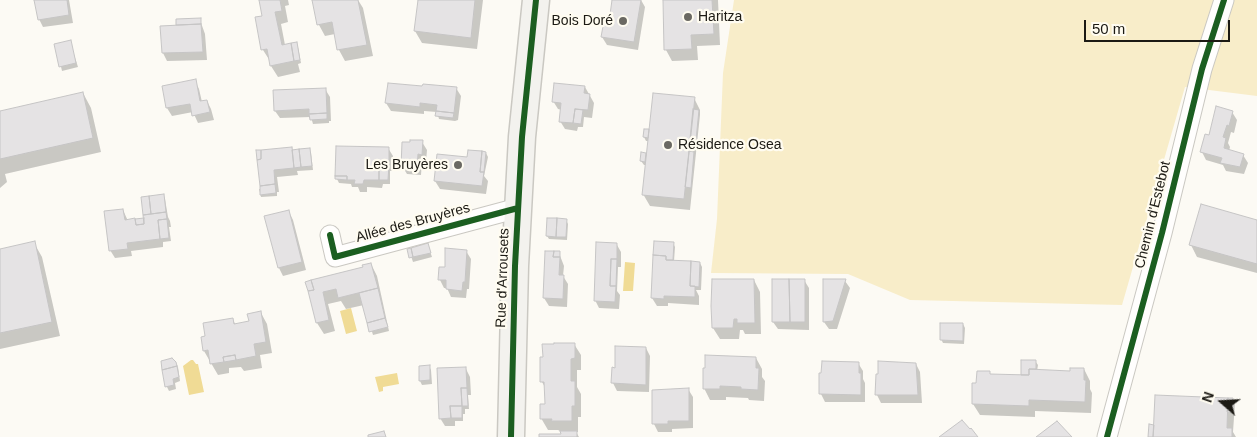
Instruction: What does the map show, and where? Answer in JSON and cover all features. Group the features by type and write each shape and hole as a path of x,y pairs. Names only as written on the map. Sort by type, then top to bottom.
{"main road":[{"name":"Rue d'Arrousets","path":"511,437 523,113 536,0"}],"street":[{"name":"Chemin d'Estebot","path":"1107,437 1162,232 1202,69 1224,0"},
{"name":"Allée des Bruyères","path":"330,236 335,257 518,208"}],"shaded area":[{"path":"734,0 1257,0 1257,96 1185,87 1122,305 910,300 848,274 711,273 717,219 723,73"},
{"path":"625,262 635,263 633,291 623,291"},
{"path":"351,308 357,331 346,334 340,311"},
{"path":"191,360 198,364 204,392 189,395 183,366"},
{"path":"397,373 399,384 383,387 383,391 379,392 375,377"}],"building":[{"path":"34,0 67,0 69,15 38,20"},
{"path":"259,0 280,0 282,11 275,12 282,45 291,43 294,61 270,66 267,49 261,50 255,17 262,16"},
{"path":"312,0 358,0 367,45 337,50 332,22 317,25"},
{"path":"418,0 475,0 471,38 414,31"},
{"name":"Bois Doré","path":"612,0 641,0 634,42 601,37 604,21 609,22"},
{"name":"Haritza","path":"663,0 712,0 714,34 691,35 692,49 664,50"},
{"path":"201,18 201,24 176,25 176,19"},
{"path":"201,24 203,52 162,53 160,26"},
{"path":"71,40 76,63 59,67 54,44"},
{"path":"297,42 300,60 294,61 291,43"},
{"path":"196,79 200,101 207,100 210,112 192,116 190,104 166,108 162,86"},
{"path":"388,83 457,87 454,113 436,111 437,105 420,103 420,107 385,103"},
{"path":"554,83 585,86 584,93 590,94 588,110 575,109 573,123 559,122 561,103 552,102"},
{"path":"326,88 327,113 309,114 309,109 274,111 273,90"},
{"path":"83,92 93,138 0,159 0,111"},
{"name":"Résidence Osea","path":"653,93 695,97 684,199 642,195"},
{"path":"1216,106 1233,111 1229,126 1227,125 1223,137 1226,138 1224,148 1244,154 1240,167 1220,163 1222,158 1200,152 1205,134 1209,135"},
{"path":"575,109 583,110 581,124 573,123"},
{"path":"693,109 699,110 696,140 690,139"},
{"path":"436,111 454,113 453,118 435,116"},
{"path":"327,113 327,119 310,120 309,114"},
{"path":"644,129 649,129 648,138 643,137"},
{"path":"410,140 423,140 422,155 418,154 417,167 401,167 402,142 410,142"},
{"path":"336,146 389,147 389,164 379,164 379,180 364,180 363,184 354,184 355,180 347,180 347,176 335,176"},
{"path":"292,147 294,168 274,170 275,184 260,186 257,160 261,159 261,150"},
{"path":"310,148 312,166 301,167 299,149"},
{"path":"299,149 301,167 294,168 292,150"},
{"path":"256,150 261,150 261,159 257,160"},
{"name":"Les Bruyères","path":"468,150 482,151 480,172 484,172 482,186 434,181 437,154 467,157"},
{"path":"482,151 486,152 484,172 480,172"},
{"path":"689,151 694,152 691,188 685,187"},
{"path":"641,152 646,153 645,162 640,161"},
{"path":"379,164 389,164 388,180 379,180"},
{"path":"335,176 347,176 347,180 335,179"},
{"path":"275,184 276,193 260,195 260,186"},
{"path":"164,194 166,212 151,214 149,196"},
{"path":"149,196 151,214 143,215 141,197"},
{"path":"1201,204 1257,220 1257,264 1189,245"},
{"path":"123,209 125,220 135,218 136,225 144,224 143,215 166,212 167,219 158,220 160,239 127,243 128,249 109,251 104,211"},
{"path":"289,210 302,262 278,268 264,216"},
{"path":"144,218 144,224 136,225 135,219"},
{"path":"547,218 557,218 556,237 546,236"},
{"path":"557,218 567,219 566,237 556,237"},
{"path":"167,219 169,238 160,239 158,220"},
{"path":"35,241 52,322 0,333 0,249"},
{"path":"654,241 674,242 673,260 666,260 666,256 653,255"},
{"path":"596,242 617,243 617,259 611,259 610,286 616,286 615,302 594,301"},
{"path":"428,243 431,253 413,257 411,248"},
{"path":"411,248 413,257 409,258 407,249"},
{"path":"445,248 467,250 465,282 463,282 462,291 446,289 446,280 438,280 439,267 445,267"},
{"path":"545,251 554,251 553,257 560,257 559,275 564,275 563,299 543,298"},
{"path":"554,251 560,251 560,257 553,257"},
{"path":"653,255 666,256 666,260 691,261 690,286 695,286 695,297 664,296 664,299 651,298"},
{"path":"611,259 617,259 616,286 610,286"},
{"path":"691,261 700,262 699,287 690,286"},
{"path":"371,263 378,288 338,298 336,289 323,292 329,320 316,323 308,291 314,290 311,280 363,267 362,265"},
{"path":"712,279 754,279 755,323 737,323 737,319 734,319 733,328 712,328"},
{"path":"772,279 789,279 790,322 772,322"},
{"path":"789,279 805,279 805,322 790,322"},
{"path":"823,279 846,279 833,321 823,322"},
{"path":"311,280 314,290 308,291 305,282"},
{"path":"378,288 385,318 367,323 359,293"},
{"path":"261,311 266,342 254,344 256,356 236,360 235,355 223,357 224,362 210,364 208,350 203,351 201,337 205,336 203,323 233,318 234,324 249,321 247,314"},
{"path":"385,318 388,327 369,332 367,323"},
{"path":"940,323 963,323 963,341 940,340"},
{"path":"575,343 575,358 571,359 571,381 575,381 575,406 572,406 572,421 540,419 540,404 545,404 544,382 540,382 540,357 543,357 542,344"},
{"path":"615,346 646,347 646,385 611,383 612,367 615,368"},
{"path":"235,355 236,360 224,362 223,357"},
{"path":"705,355 756,357 756,368 759,368 758,390 720,386 720,389 703,389"},
{"path":"172,358 177,366 162,370 161,361"},
{"path":"1021,360 1036,360 1036,369 1029,369 1029,375 1021,375"},
{"path":"822,361 859,362 861,395 819,394 819,373 821,373"},
{"path":"878,361 916,363 918,395 875,395"},
{"path":"430,365 430,380 419,381 419,366"},
{"path":"177,366 179,377 173,379 174,385 165,387 162,370"},
{"path":"466,367 467,388 461,388 462,406 450,406 451,418 439,419 437,368"},
{"path":"1070,368 1084,368 1084,380 1086,380 1085,402 1029,400 1029,406 972,404 972,383 976,383 977,371 990,371 990,374 1029,375 1029,369 1070,371"},
{"path":"461,388 467,388 468,406 462,406"},
{"path":"689,388 689,421 668,421 668,424 652,424 652,390"},
{"path":"1155,395 1228,398 1227,428 1232,428 1232,437 1153,437"},
{"path":"1228,398 1233,398 1233,412 1227,412"},
{"path":"450,406 462,406 462,418 451,418"},
{"path":"962,420 978,437 939,437"},
{"path":"1057,421 1072,437 1036,437"},
{"path":"1149,424 1154,425 1153,437 1148,437"},
{"path":"384,431 386,437 368,437 368,435"},
{"path":"560,431 577,431 577,437 539,437 539,434 561,434"}],"cycle path":[{"path":"511,437 515,266 522,137 536,0"},
{"path":"1107,437 1162,233 1202,69 1224,0"},
{"path":"330,235 335,257 518,208"}],"place":[{"name":"Haritza","path":"688,17"},
{"name":"Bois Doré","path":"623,21"},
{"name":"Résidence Osea","path":"668,145"},
{"name":"Les Bruyères","path":"458,165"}]}
